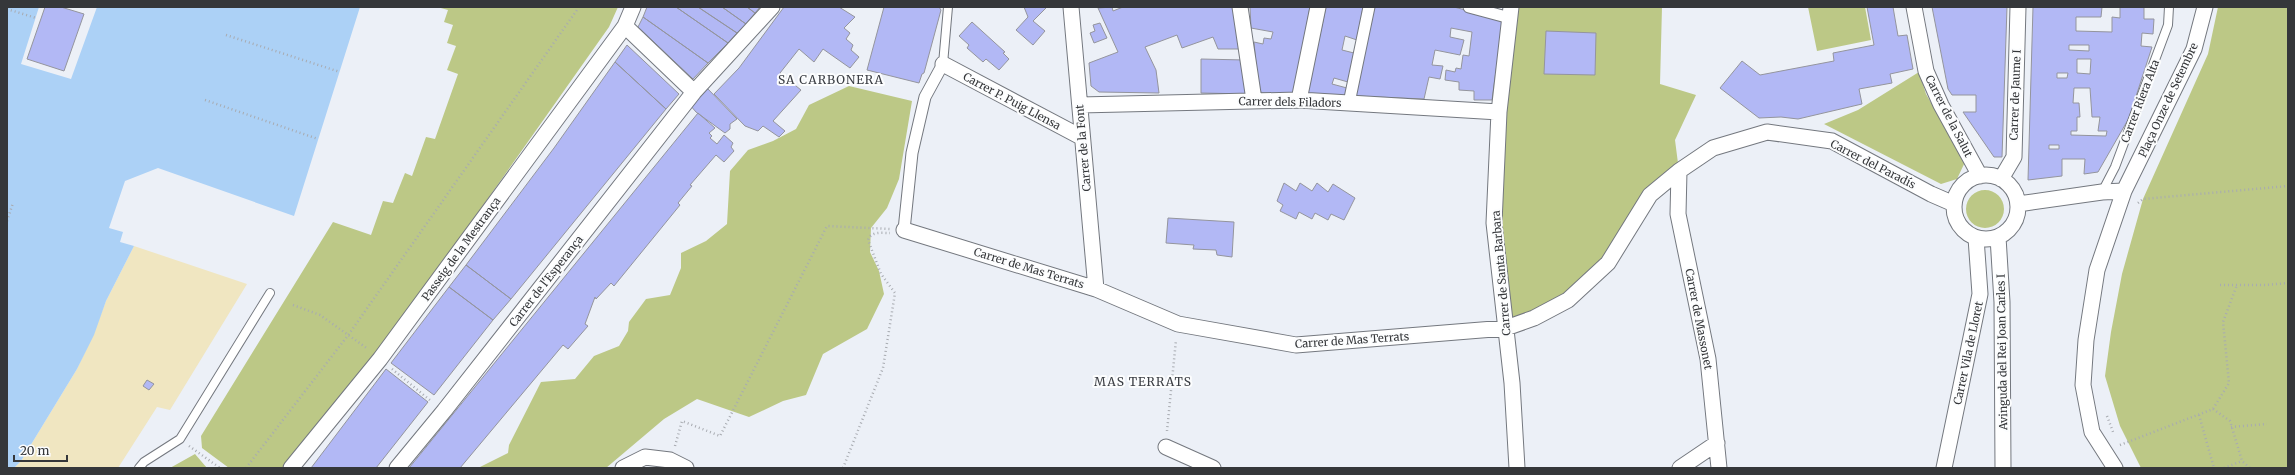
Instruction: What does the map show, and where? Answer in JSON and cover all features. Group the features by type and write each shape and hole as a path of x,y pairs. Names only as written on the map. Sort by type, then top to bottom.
{"street":[{"name":"Passeig de la Mestrança","path":"292,468 380,359 625,26 633,7"},
{"name":"Carrer de l'Esperança","path":"397,468 444,411 694,92 772,7"},
{"name":"Carrer de la Font","path":"1071,7 1080,105 1081,137 1096,289"},
{"path":"1240,7 1254,100"},
{"path":"1299,100 1318,7"},
{"path":"1348,103 1369,7"},
{"path":"1469,7 1510,12"},
{"name":"Carrer de la Salut","path":"1914,7 1926,71 1941,105 1980,176"},
{"name":"Carrer de Jaume I","path":"2001,179 2014,157 2018,7"},
{"name":"Plaça Onze de Setembre","path":"2115,468 2092,432 2083,385 2086,340 2097,270 2122,197 2194,49 2205,7"},
{"name":"Carrer de Santa Barbara","path":"1510,12 1499,112 1494,223 1512,383 1517,468"},
{"path":"625,26 694,92"},
{"path":"904,230 912,153 925,97 943,64"},
{"name":"Carrer P. Puig Llensa","path":"943,64 1081,137"},
{"name":"Carrer dels Filadors","path":"1080,105 1299,100 1499,112"},
{"name":"Carrer del Paradís","path":"1679,172 1713,148 1766,132 1832,141 1931,194 1954,204"},
{"name":"Carrer de Mas Terrats","path":"904,230 1096,289 1178,324 1296,345 1506,328 1534,318 1568,300 1608,263 1650,195 1679,172"},
{"name":"Carrer de Massonet","path":"1679,172 1678,214 1708,359 1719,468"},
{"path":"1980,176 2001,179 2011,187 2018,204 2013,224 2006,232 1998,237 1991,239 1976,238 1967,233 1959,225 1955,215 1954,204 1956,196 1966,183 1980,176"},
{"path":"2018,204 2102,192 2122,197"},
{"name":"Avinguda del Rei Joan Carles I","path":"1998,237 2002,302 2003,468"},
{"name":"Carrer Vila de Lloret","path":"1944,468 1980,294 1976,238"},
{"path":"1680,468 1717,443"},
{"path":"1166,447 1213,468"},
{"path":"624,468 645,457 670,460 686,468"}],"lane":[{"path":"943,64 948,7"},
{"name":"Carrer Riera Alta","path":"2102,192 2115,167 2168,25 2168,7"},
{"path":"139,468 144,462 180,439 270,292"}],"path":[{"path":"246,468 349,334 579,7"},
{"path":"7,9 36,18"},
{"path":"226,35 340,72"},
{"path":"205,100 318,138"},
{"path":"2122,197 2134,207 2142,199 2288,186"},
{"path":"7,221 13,203"},
{"path":"670,460 682,421 720,436 740,400 827,226 904,230"},
{"path":"843,468 883,368 895,293 881,274 868,238 880,232 904,230"},
{"path":"2220,285 2288,282"},
{"path":"2106,411 2118,446 2213,409 2229,384 2223,322 2237,285"},
{"path":"293,305 320,315 349,334 444,411"},
{"path":"1166,447 1178,324"},
{"path":"2213,409 2230,421 2242,461 2250,468"},
{"path":"2199,415 2214,468"},
{"path":"2231,426 2268,424"},
{"path":"201,455 220,468"},
{"path":"2224,468 2242,461"}],"green space":[{"path":"437,7 618,7 609,27 381,350 286,468 229,468 202,448 201,436 333,222 371,235 383,201 393,203 405,173 412,176 426,137 435,139 458,74 447,70 456,46 447,43 453,25 444,22 448,10"},
{"path":"1513,7 1662,7 1660,84 1696,95 1675,140 1679,171 1650,195 1608,263 1568,300 1506,328 1494,223"},
{"path":"1808,7 1865,7 1871,40 1817,51"},
{"path":"2218,7 2288,7 2288,468 2141,468 2120,426 2105,376 2111,332 2122,274 2143,199 2208,54"},
{"path":"1919,72 1926,94 1965,162 1957,179 1941,184 1824,124 1858,110"},
{"path":"849,86 912,101 899,179 887,208 871,228 870,252 879,271 884,294 867,329 823,354 806,395 783,401 749,417 697,399 664,419 606,468 478,468 508,453 509,445 541,382 575,379 594,356 619,346 628,331 629,322 646,299 670,295 681,268 681,253 706,241 727,224 730,171 748,150 773,141 796,129 809,105"},
{"path":"1981,190 1989,190 1999,195 2003,202 2003,216 1999,223 1989,228 1981,228 1971,223 1969,220 1966,213 1966,205 1971,195 1974,193"},
{"path":"195,454 207,468 170,468"}],"sand":[{"path":"134,246 247,284 170,410 157,407 118,468 14,468 21,461 77,369 93,335 106,301"}],"water":[{"path":"7,7 39,7 21,64 71,79 97,7 360,7 294,216 158,168 125,181 109,228 123,232 120,242 134,246 106,301 94,335 77,369 21,461 14,468 7,468"}],"building":[{"path":"45,7 61,7 84,14 64,71 27,59"},
{"path":"647,7 676,7 728,43 708,63 643,17"},
{"path":"676,7 698,7 737,33 728,43"},
{"path":"698,7 722,7 746,24 737,33"},
{"path":"722,7 747,7 755,13 746,24"},
{"path":"747,7 760,7 755,13"},
{"path":"784,7 839,7 855,17 844,28 850,33 846,39 853,45 851,50 859,57 850,68 823,49 814,62 799,49 780,73 801,90 773,121 785,131 779,137 763,126 758,131 745,126 714,94 739,68"},
{"path":"884,7 939,7 941,10 924,73 922,74 919,83 867,70"},
{"path":"1024,7 1047,7 1033,21 1045,31 1033,45 1016,30 1028,17"},
{"path":"1112,7 1113,11 1123,7 1237,7 1241,49 1218,49 1213,37 1182,48 1177,35 1145,47 1156,70 1159,93 1099,92 1091,86 1089,63 1118,52 1098,8"},
{"path":"1250,7 1310,7 1294,96 1262,93 1258,88 1254,42 1263,44 1264,38 1271,39 1273,32 1251,28"},
{"path":"1326,7 1363,7 1357,40 1345,36 1342,50 1354,53 1348,82 1334,78 1332,84 1347,88 1345,96 1307,95"},
{"path":"1374,7 1454,7 1503,20 1492,100 1474,100 1474,91 1459,90 1459,82 1445,80 1446,70 1455,72 1456,68 1461,69 1463,55 1469,56 1472,32 1451,28 1450,37 1464,40 1460,55 1435,50 1432,65 1443,66 1440,79 1429,77 1424,99 1354,96"},
{"path":"1867,7 1893,7 1898,36 1907,35 1913,69 1890,74 1892,83 1859,89 1862,104 1798,119 1781,117 1759,118 1720,88 1742,61 1760,75 1834,61 1833,53 1874,45"},
{"path":"1932,7 2007,7 2002,157 1994,157 1963,112 1976,112 1976,95 1952,95 1948,89"},
{"path":"2033,7 2102,7 2101,17 2076,17 2076,31 2112,32 2112,17 2120,18 2120,7 2144,7 2144,19 2154,19 2153,34 2142,33 2141,46 2152,47 2129,118 2098,172 2084,174 2085,159 2062,159 2062,176 2028,180","holes":["2069,45 2089,45 2089,51 2069,50","2077,59 2091,59 2090,74 2077,73","2057,73 2068,73 2067,78 2057,78","2074,88 2090,88 2092,117 2100,117 2098,131 2107,131 2106,136 2071,135 2071,131 2077,131 2077,117 2080,117 2079,103 2073,103","2049,145 2059,145 2059,149 2049,149"]},
{"path":"643,17 708,63 693,79 638,27"},
{"path":"972,22 1005,52 1003,53 1009,59 999,70 986,59 983,62 967,48 969,45 959,36"},
{"path":"1100,23 1107,38 1094,43 1090,33 1095,31 1093,25"},
{"path":"1546,31 1596,33 1595,75 1544,74"},
{"path":"627,45 679,94 666,109 615,62"},
{"path":"1201,59 1245,60 1249,94 1201,93"},
{"path":"615,62 666,109 511,299 466,265 554,148"},
{"path":"707,88 737,119 730,124 730,129 725,133 696,112 690,105"},
{"path":"698,113 715,128 709,133 712,136 710,138 717,144 724,135 733,143 731,147 734,151 724,162 716,155 690,185 692,186 678,203 680,205 614,286 611,283 596,299 595,297 585,324 588,326 568,349 563,345 460,468 409,468"},
{"path":"1284,183 1296,191 1300,183 1312,191 1317,183 1328,192 1333,184 1355,198 1344,220 1331,214 1328,220 1315,213 1312,219 1299,212 1296,219 1280,211 1283,205 1277,201"},
{"path":"1168,218 1234,222 1232,257 1217,255 1216,250 1193,249 1194,245 1166,243"},
{"path":"466,265 511,299 493,320 449,287"},
{"path":"449,287 493,320 434,395 391,363"},
{"path":"386,369 428,402 376,468 311,468"},
{"path":"147,380 154,384 149,390 143,386"}],"district":[{"name":"SA CARBONERA","path":"831,80"},
{"name":"MAS TERRATS","path":"1143,382"}]}
